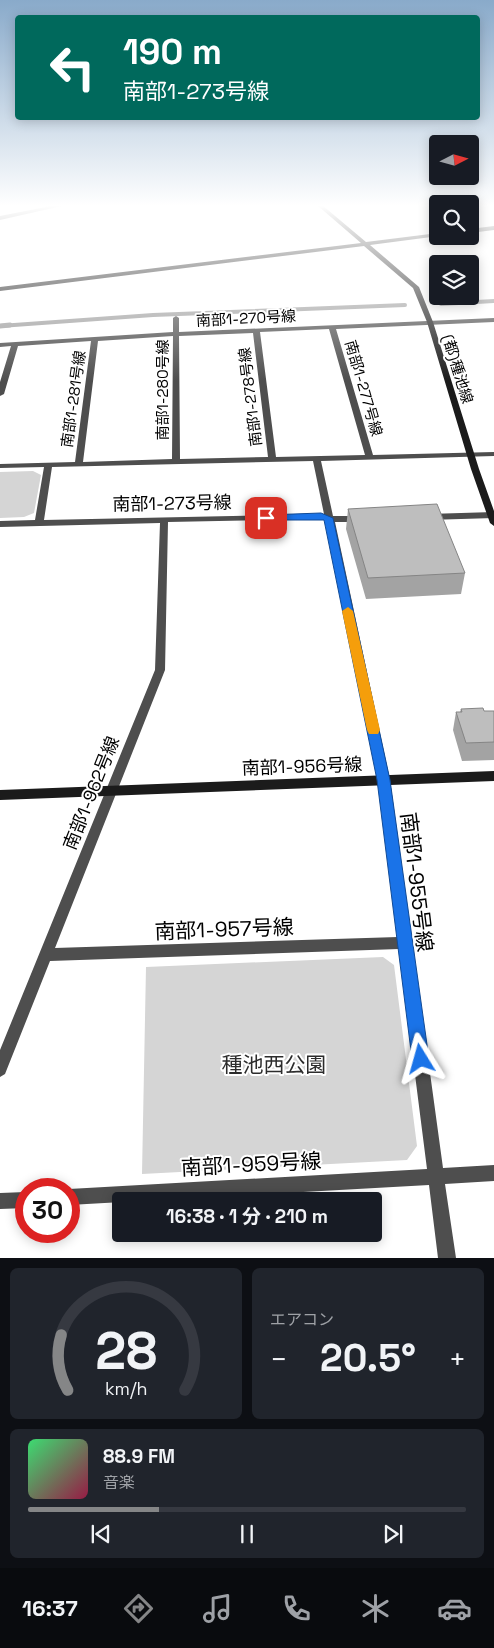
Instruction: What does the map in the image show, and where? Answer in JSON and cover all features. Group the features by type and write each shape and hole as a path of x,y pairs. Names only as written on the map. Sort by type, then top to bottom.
{"street":[{"path":"0,289 206,264"},
{"name":"(都)種池線","path":"389,264 416,287 430,322 470,454 493,518"},
{"name":"南部1-280号線","path":"176,318 176,462"},
{"name":"南部1-270号線","path":"0,345 176,334 494,320"},
{"name":"南部1-277号線","path":"332,327 370,457"},
{"name":"南部1-278号線","path":"256,330 272,460"},
{"name":"南部1-281号線","path":"79,464 95,339"},
{"path":"0,394 14,344"},
{"path":"0,466 494,454"},
{"name":"南部1-955号線","path":"317,459 384,780 447,1258"},
{"path":"39,523 48,465"},
{"name":"南部1-273号線","path":"0,524 321,516 329,516 336,520 375,518"},
{"path":"414,517 493,518"},
{"name":"南部1-962号線","path":"0,1069 160,670 164,520"},
{"name":"南部1-956号線","path":"0,795 494,776"},
{"name":"南部1-957号線","path":"45,955 405,942"},
{"name":"南部1-959号線","path":"80,1196 494,1173"},
{"path":"0,1201 15,1200"}],"green space":[{"path":"33,471 41,475 34,513 24,517 0,518 0,472"},
{"name":"種池西公園","path":"383,957 394,965 417,1146 407,1160 142,1174 146,967"}],"building":[{"path":"437,504 465,573 368,578 348,509"},
{"path":"483,708 484,711 494,711 494,742 466,743 456,712 462,712 461,709"}],"waterway":[{"path":"479,302 494,301"},
{"path":"10,325 0,326 153,315 405,305"}],"slow traffic":[{"path":"348,611 373,730"}],"route":[{"path":"266,518 321,516 328,518 384,780 421,1059"}]}
